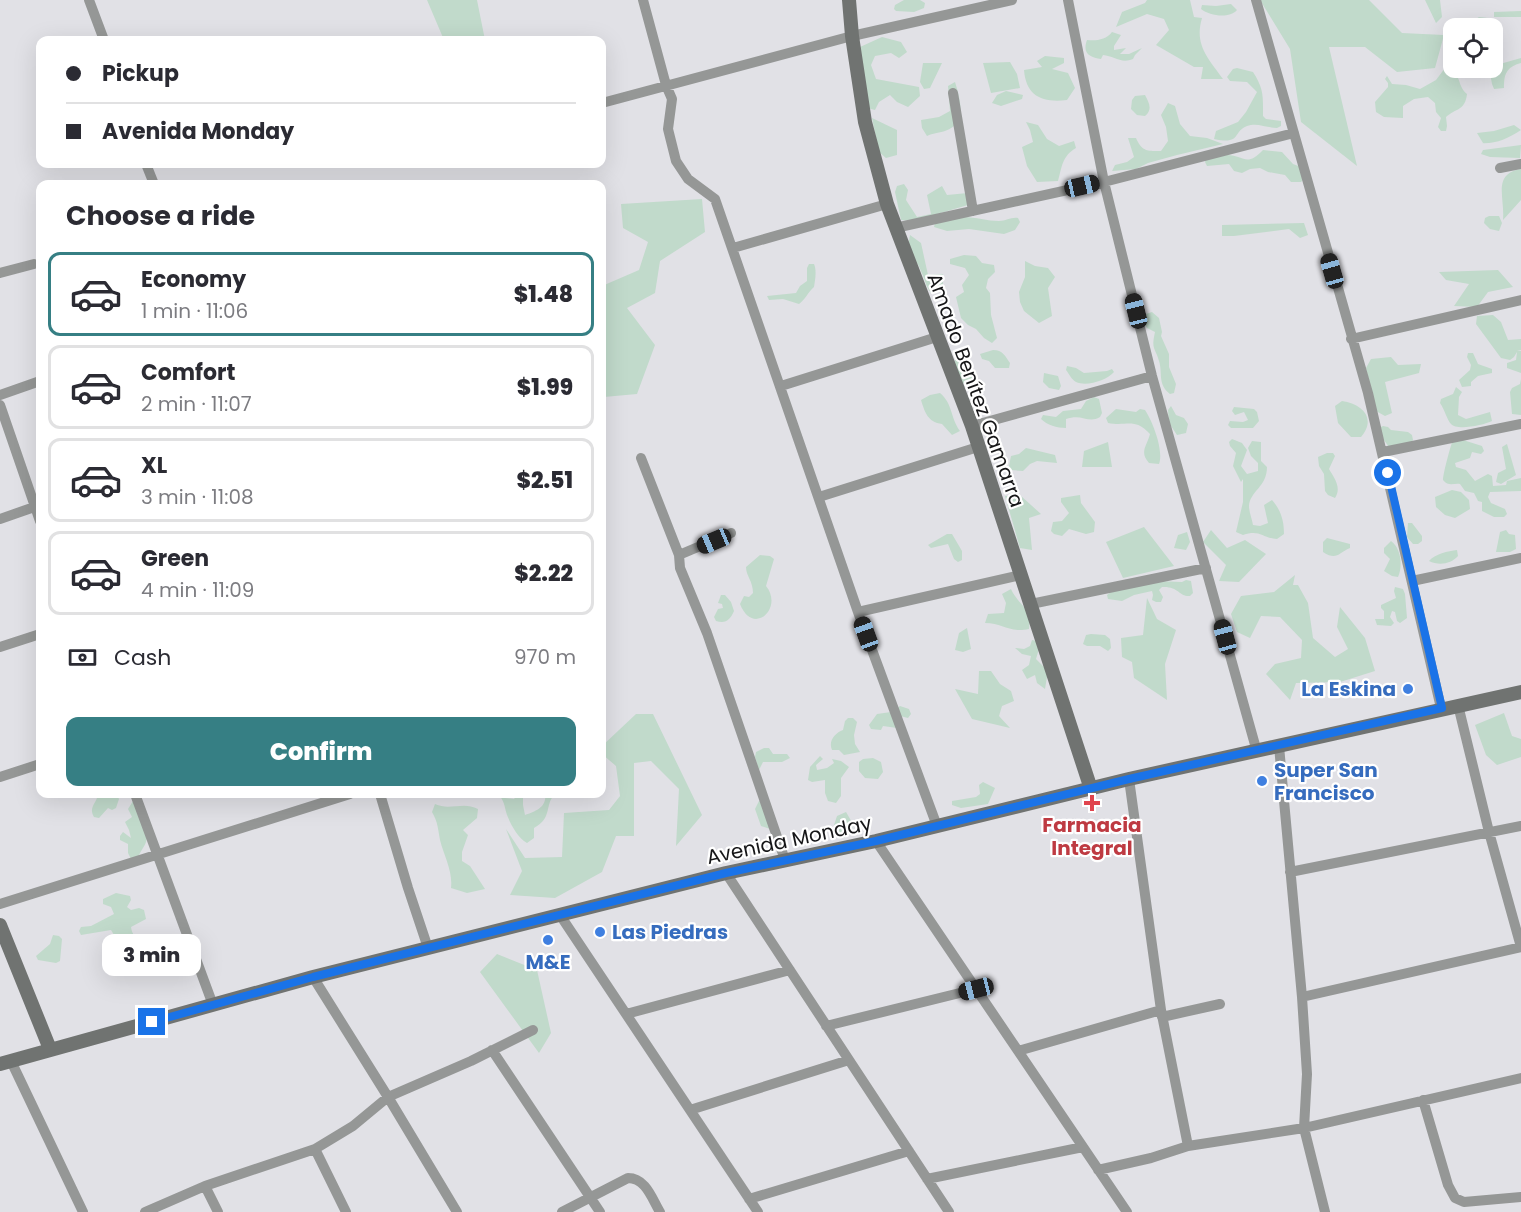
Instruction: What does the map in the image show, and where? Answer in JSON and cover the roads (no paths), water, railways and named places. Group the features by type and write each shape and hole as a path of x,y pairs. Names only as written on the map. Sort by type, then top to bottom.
{"main road":[{"name":"Amado Benítez Gamarra","path":"849,0 865,122 887,204 972,426 1091,789"},
{"name":"Avenida Monday","path":"5,1062 313,977 726,873 876,841 1129,779 1521,692"},
{"path":"0,924 50,1049"}],"street":[{"path":"89,0 102,36"},
{"path":"643,0 666,85 672,99 668,129 676,161 688,179 715,199 858,612 938,826"},
{"path":"606,102 852,36 1012,0"},
{"path":"1068,0 1104,182 1152,376 1257,752"},
{"path":"1256,0 1383,452 1442,708"},
{"path":"953,93 973,211"},
{"path":"895,228 1104,182 1294,133"},
{"path":"1500,168 1521,164"},
{"path":"733,248 887,204"},
{"path":"0,273 34,264"},
{"path":"1351,339 1521,300"},
{"path":"781,386 937,337"},
{"path":"972,426 1152,376"},
{"path":"0,395 36,382"},
{"path":"0,405 36,501"},
{"path":"1383,452 1521,424"},
{"path":"819,497 978,447"},
{"path":"641,458 679,555 680,568 707,633 785,860"},
{"path":"0,519 36,507"},
{"path":"679,555 731,533"},
{"path":"1412,581 1521,558"},
{"path":"1031,604 1206,568"},
{"path":"858,612 1021,575"},
{"path":"0,647 36,635"},
{"path":"1302,997 1521,947 1489,832 1458,705"},
{"path":"1279,746 1302,997 1307,1074 1304,1128 1324,1212"},
{"path":"0,777 36,765"},
{"path":"1129,779 1162,1013 1188,1146"},
{"path":"137,798 213,1005"},
{"path":"0,904 337,798"},
{"path":"381,798 428,948"},
{"path":"1290,872 1521,826"},
{"path":"876,841 1127,1212"},
{"path":"726,873 948,1212"},
{"path":"560,915 758,1212"},
{"path":"626,1014 790,970"},
{"path":"313,977 457,1212"},
{"path":"826,1026 976,989"},
{"path":"1018,1051 1162,1013 1220,1004"},
{"path":"145,1212 205,1186 315,1149 353,1126 388,1097 533,1030"},
{"path":"492,1050 600,1212"},
{"path":"690,1110 849,1060"},
{"path":"5,1062 83,1212"},
{"path":"1098,1170 1150,1158 1188,1146 1304,1128 1521,1078"},
{"path":"1423,1100 1448,1185 1455,1198 1464,1202 1521,1197"},
{"path":"927,1179 1083,1147"},
{"path":"315,1149 346,1212"},
{"path":"749,1199 909,1152"},
{"path":"562,1212 628,1178 636,1178 643,1184 660,1212"},
{"path":"205,1186 218,1212"}],"place":[{"name":"La Eskina","path":"1408,689"},
{"name":"Super San Francisco","path":"1262,781"},
{"name":"Farmacia Integral","path":"1092,803"},
{"name":"Las Piedras","path":"600,932"},
{"name":"M&E","path":"548,940"}]}
